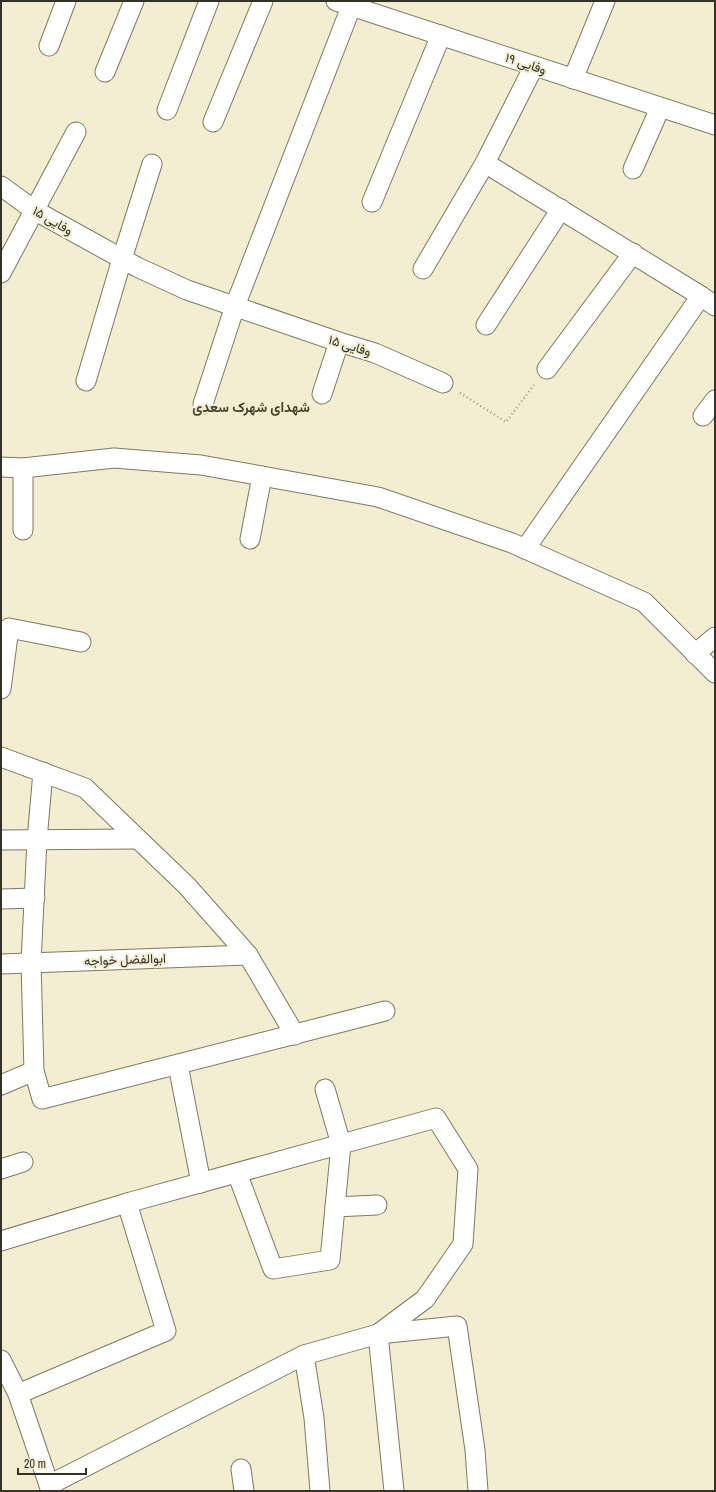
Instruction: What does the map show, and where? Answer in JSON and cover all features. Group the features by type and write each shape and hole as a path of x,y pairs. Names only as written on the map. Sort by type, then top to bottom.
{"street":[{"path":"49,46 66,1"},
{"path":"105,72 134,1"},
{"path":"167,110 209,1"},
{"path":"213,122 263,1"},
{"path":"573,79 605,1"},
{"path":"203,404 235,306 344,4"},
{"name":"وفایی ۱۹","path":"344,4 441,34 660,108 715,125"},
{"path":"372,202 441,34"},
{"path":"423,269 485,163 534,66"},
{"path":"633,169 660,108"},
{"path":"1,273 76,132"},
{"path":"485,163 633,253 708,301 525,549"},
{"path":"86,381 152,164"},
{"name":"وفایی ۱۵","path":"1,186 34,210 137,268 187,290 375,353 443,383"},
{"path":"486,325 561,209"},
{"path":"547,369 633,253"},
{"path":"322,394 339,342"},
{"path":"703,416 715,400"},
{"path":"1,467 23,468 114,458 201,465 378,497 512,543 644,602 715,673"},
{"path":"23,468 23,530"},
{"path":"250,539 262,476"},
{"path":"1,689 10,628 81,642"},
{"path":"695,654 715,637"},
{"path":"1,757 85,788 187,886 248,955 295,1034"},
{"path":"43,772 37,840 31,963 34,1071 42,1099 385,1011"},
{"path":"1,840 138,838"},
{"path":"1,899 35,898"},
{"name":"ابوالفضل خواجه","path":"1,964 248,955"},
{"path":"178,1065 201,1182"},
{"path":"1,1085 34,1071"},
{"path":"237,1173 273,1268 330,1260 341,1144 325,1089"},
{"path":"1,1241 201,1182 436,1118 468,1169 464,1244 425,1299 378,1334"},
{"path":"1,1169 22,1162"},
{"path":"18,1394 166,1330 127,1203"},
{"path":"335,1207 377,1205"},
{"path":"1,1360 18,1394 50,1488 304,1355 378,1334 457,1326 475,1450 478,1491"},
{"path":"378,1334 394,1491"},
{"path":"304,1355 314,1418 320,1491"},
{"path":"241,1469 244,1491"}],"path":[{"path":"443,383 506,422 547,369"}],"district":[{"name":"شهدای شهرک سعدی","path":"251,407"}]}
